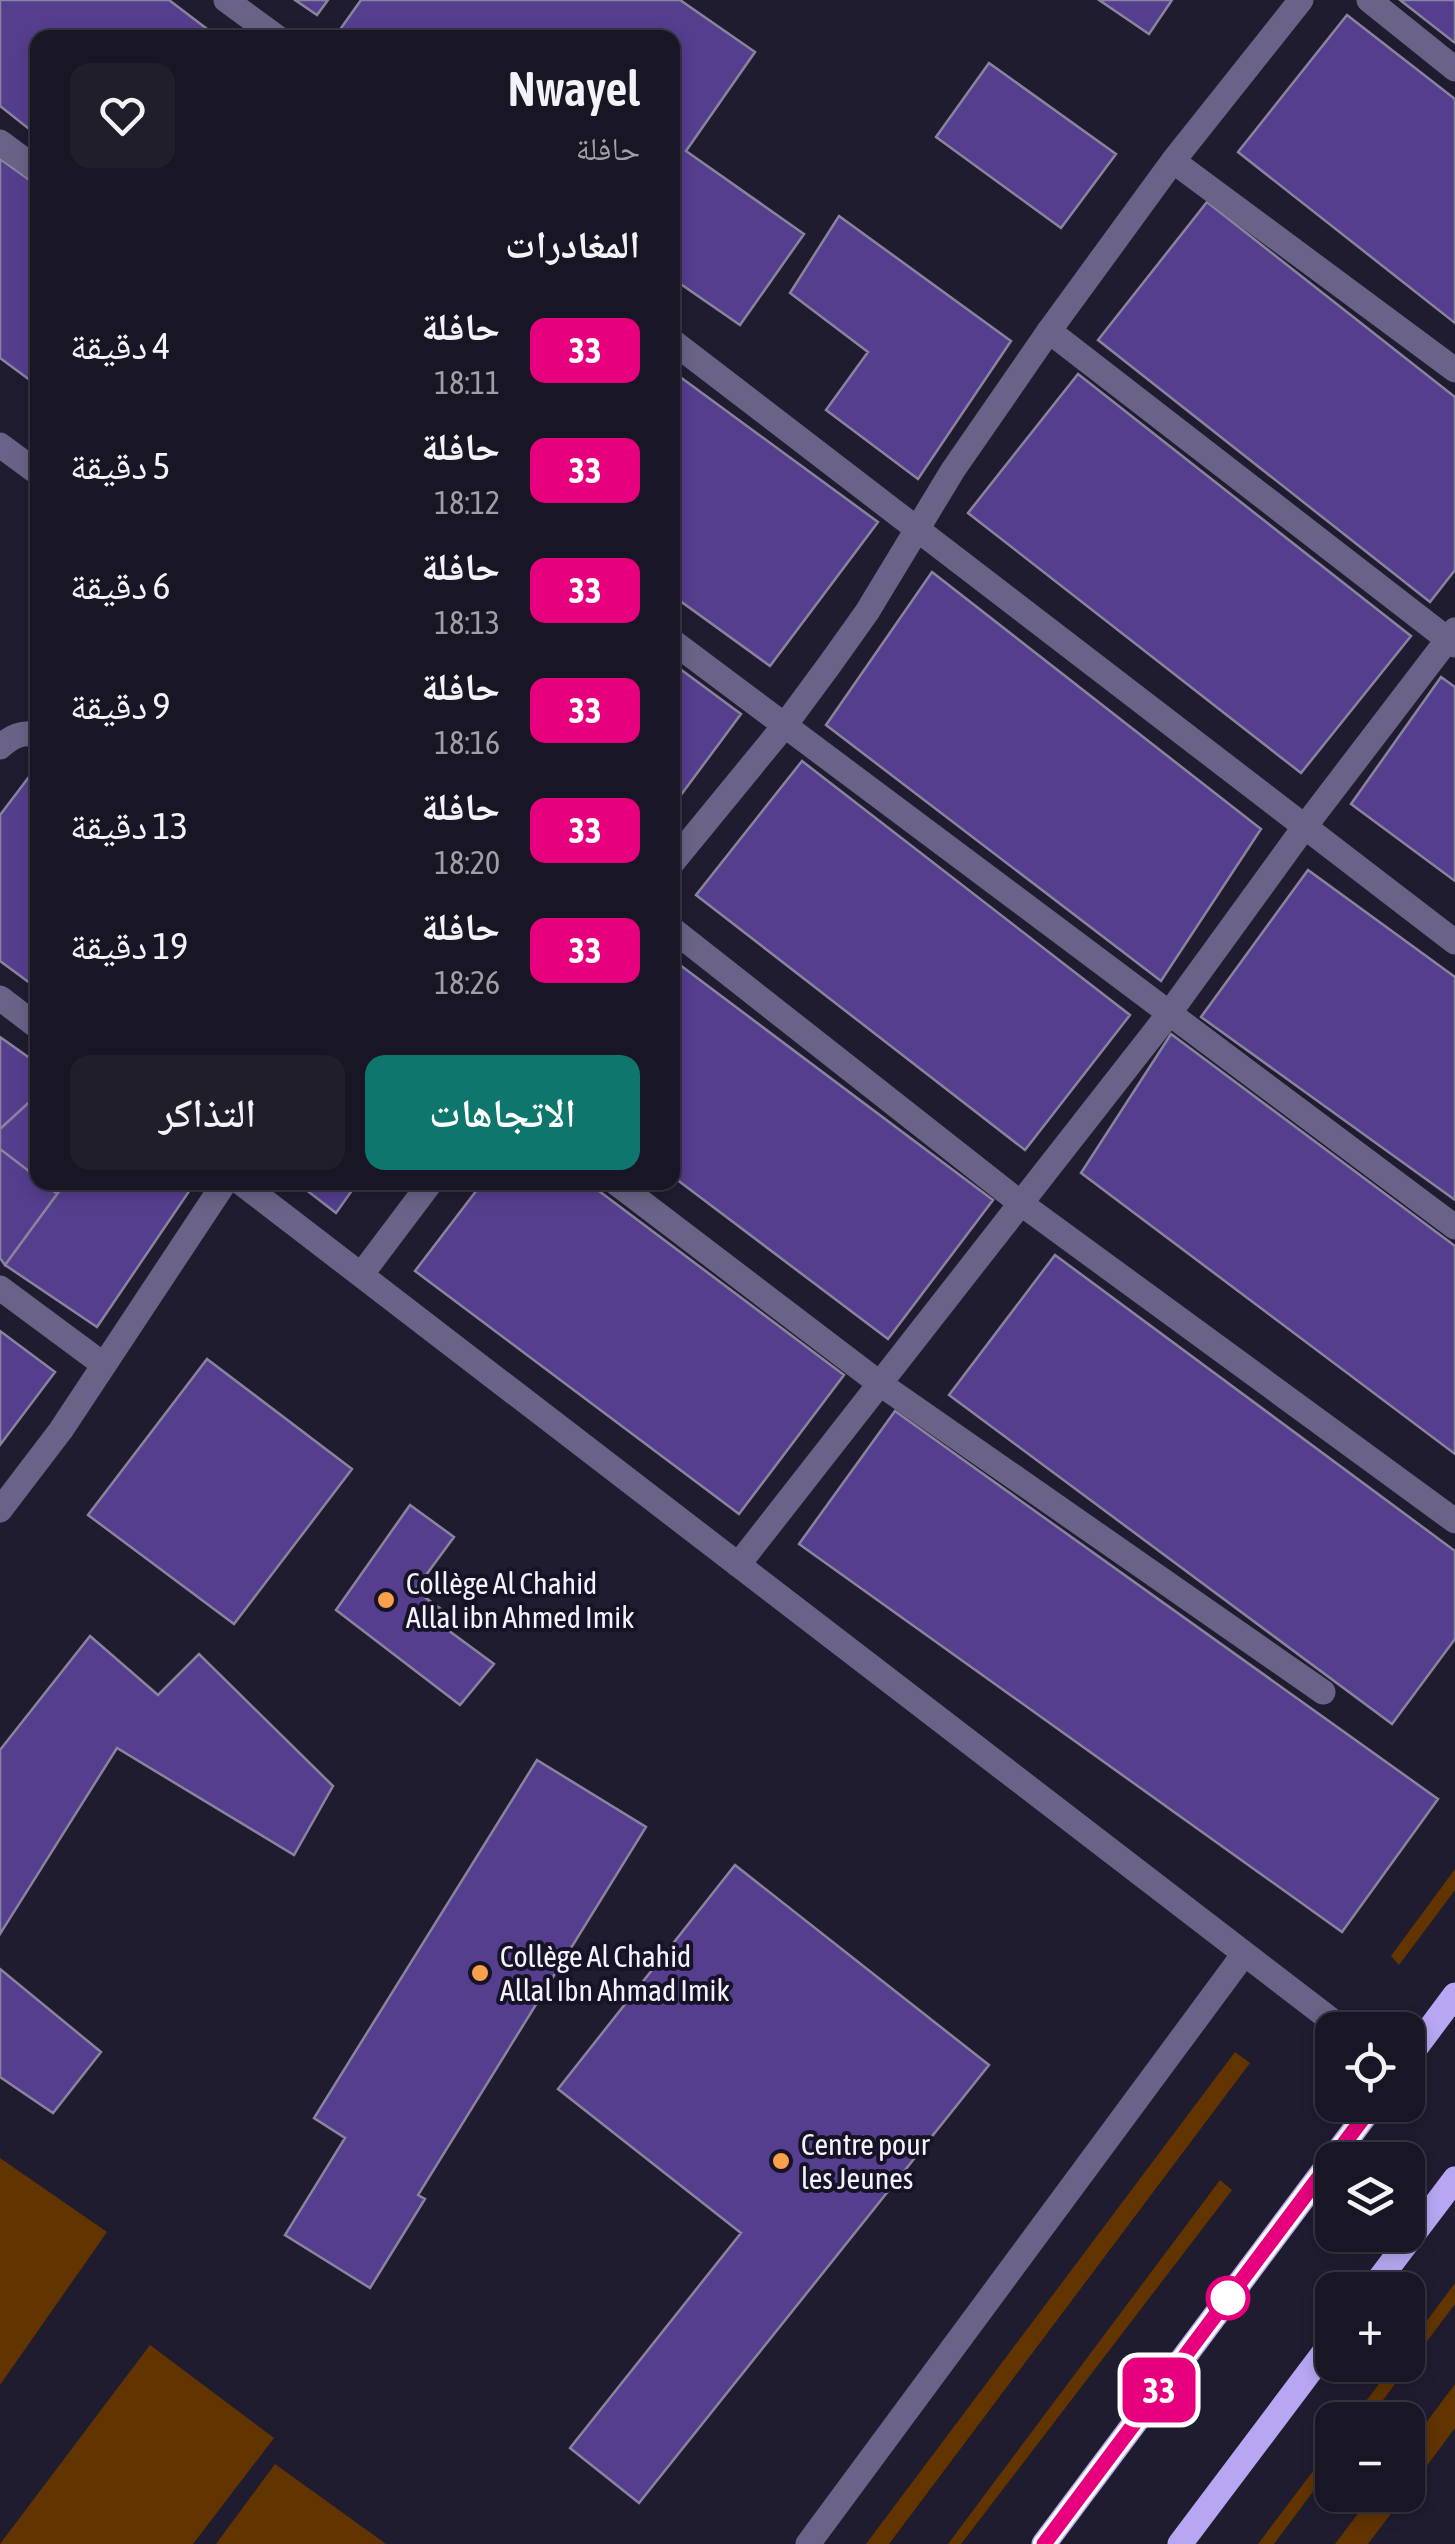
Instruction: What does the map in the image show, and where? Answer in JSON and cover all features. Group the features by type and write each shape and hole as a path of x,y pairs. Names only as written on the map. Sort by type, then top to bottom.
{"main road":[{"path":"1425,2035 1455,1995"},
{"path":"1044,2544 1359,2122"},
{"path":"1385,2272 1455,2179"},
{"path":"1180,2544 1315,2365"}],"street":[{"path":"226,0 267,30"},
{"path":"680,853 785,725 867,612 916,526 1049,332 1173,161 1301,0"},
{"path":"1369,0 1455,69"},
{"path":"0,142 30,164"},
{"path":"1173,161 1455,370"},
{"path":"738,1564 1168,1015 1303,828 1452,638 1049,332"},
{"path":"680,346 1455,942"},
{"path":"0,445 30,467"},
{"path":"680,647 1455,1227"},
{"path":"0,747 10,738 30,733"},
{"path":"680,934 1019,1202 1455,1521"},
{"path":"0,998 30,1020"},
{"path":"0,1510 61,1430 220,1190"},
{"path":"250,1190 1320,2012"},
{"path":"361,1276 425,1190"},
{"path":"627,1190 880,1383 1322,1692"},
{"path":"0,1288 104,1365"},
{"path":"808,2544 1244,1954"}],"shaded area":[{"path":"1455,1869 1455,1890 1399,1965 1391,1956"},
{"path":"1235,2052 1250,2063 889,2544 866,2544"},
{"path":"0,2158 107,2232 0,2385"},
{"path":"1220,2180 1232,2190 961,2544 948,2544"},
{"path":"1455,2283 1455,2304 1425,2344 1425,2323"},
{"path":"150,2345 274,2438 193,2544 0,2544"},
{"path":"1380,2382 1396,2382 1382,2402 1365,2402"},
{"path":"1455,2384 1455,2428 1425,2468 1425,2424"},
{"path":"275,2464 386,2544 216,2544"},
{"path":"1315,2469 1315,2489 1274,2544 1258,2544"},
{"path":"1359,2512 1392,2512 1368,2544 1335,2544"}],"building":[{"path":"0,0 169,0 208,30 30,30 30,130 0,106"},
{"path":"295,0 328,0 317,15"},
{"path":"361,0 680,0 755,52 686,151 804,234 740,325 680,284 680,30 340,30"},
{"path":"1099,0 1172,0 1149,34"},
{"path":"1400,0 1455,0 1455,43"},
{"path":"1347,15 1455,99 1455,323 1238,152"},
{"path":"989,63 1116,154 1061,228 936,137"},
{"path":"0,159 30,180 30,380 0,358"},
{"path":"1207,202 1455,397 1455,570 1430,602 1098,340"},
{"path":"839,216 1011,341 918,479 826,410 868,352 790,293"},
{"path":"1078,374 1411,636 1301,773 968,513"},
{"path":"680,377 878,522 770,666 680,601"},
{"path":"932,572 1261,829 1161,981 826,725"},
{"path":"680,669 741,714 680,796"},
{"path":"1441,677 1455,687 1455,881 1351,804"},
{"path":"802,761 1130,1015 1025,1150 696,895"},
{"path":"30,776 30,983 0,961 0,815"},
{"path":"1308,870 1455,977 1455,1200 1201,1017"},
{"path":"680,965 993,1200 888,1339 680,1182"},
{"path":"1171,1034 1455,1246 1455,1454 1081,1173"},
{"path":"0,1037 30,1058 30,1101 0,1129"},
{"path":"30,1101 30,1172 0,1149 0,1129"},
{"path":"0,1149 30,1172 30,1190 52,1190 57,1194 5,1265 0,1258"},
{"path":"60,1190 190,1190 97,1327 5,1265"},
{"path":"306,1190 352,1190 336,1213"},
{"path":"477,1190 598,1190 844,1375 739,1514 415,1271"},
{"path":"1055,1255 1455,1551 1455,1639 1392,1724 949,1395"},
{"path":"0,1331 55,1372 0,1445"},
{"path":"0,1331 55,1372 0,1445"},
{"path":"207,1359 352,1469 234,1624 88,1515"},
{"path":"895,1411 1438,1799 1342,1932 799,1544"},
{"name":"Collège Al Chahid Allal ibn Ahmed Imik","path":"410,1505 454,1537 415,1590 445,1612 437,1622 494,1664 460,1705 336,1610"},
{"path":"90,1636 158,1695 199,1654 333,1786 294,1855 117,1748 0,1934 0,1750"},
{"name":"Collège Al Chahid Allal Ibn Ahmad Imik","path":"537,1760 646,1827 418,2195 425,2199 370,2288 285,2235 345,2138 314,2118"},
{"name":"Centre pour les Jeunes","path":"735,1865 989,2065 639,2503 570,2448 741,2233 558,2089"},
{"path":"0,1969 101,2052 53,2113 0,2077"}],"bus line":[{"name":"33","path":"1044,2544 1360,2122"}],"place":[{"name":"Collège Al Chahid Allal ibn Ahmed Imik","path":"386,1600"},
{"name":"Collège Al Chahid Allal Ibn Ahmad Imik","path":"480,1973"},
{"name":"Centre pour les Jeunes","path":"781,2161"}]}
